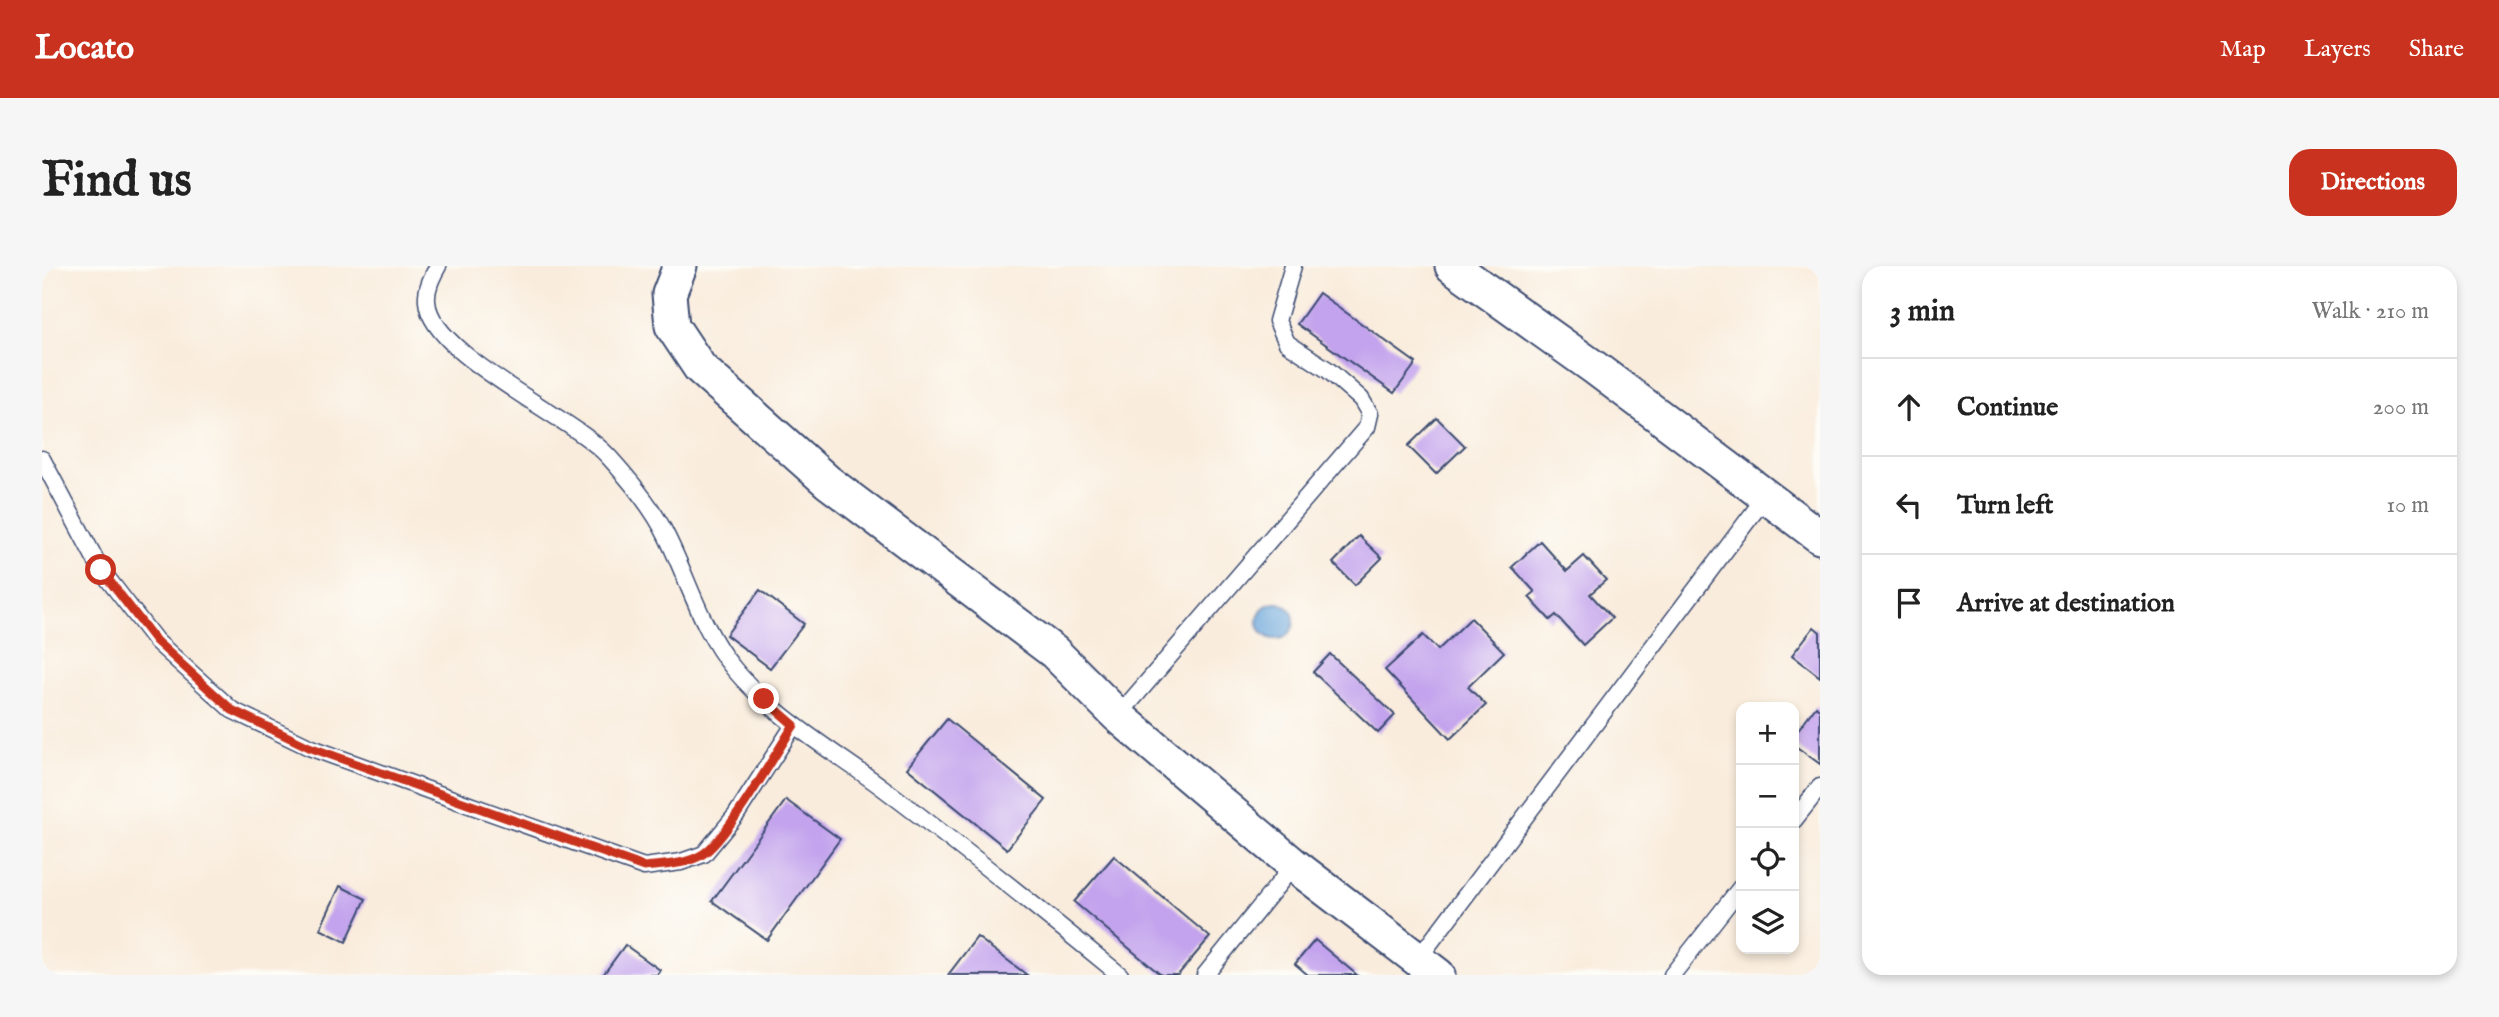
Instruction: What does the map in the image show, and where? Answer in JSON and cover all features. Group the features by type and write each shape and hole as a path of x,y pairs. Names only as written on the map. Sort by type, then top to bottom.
{"street":[{"path":"680,266 669,294 672,326 700,368 828,482 1054,652 1118,716 1294,864 1428,967"},
{"path":"1452,266 1820,537"}],"lane":[{"path":"438,266 428,283 426,303 445,339 474,362 587,435 609,457 666,534 714,641 735,670 794,725 882,788 1120,975"},
{"path":"1118,716 1367,427 1370,414 1360,398 1328,370 1287,343 1278,321 1293,266"},
{"path":"42,459 101,570 156,641 232,710 309,747 644,867 681,862 704,854 736,815 794,725"},
{"path":"1428,967 1766,496"},
{"path":"1799,814 1820,787"},
{"path":"1205,975 1294,864"},
{"path":"1672,975 1738,891"}],"water":[{"path":"1276,603 1289,608 1294,621 1289,634 1276,639 1263,634 1258,621 1263,608"}],"building":[{"path":"1319,293 1416,363 1394,393 1297,324"},
{"path":"1437,418 1465,446 1436,474 1408,446"},
{"path":"1359,536 1382,558 1355,585 1333,563"},
{"path":"1540,541 1567,571 1584,556 1606,580 1590,594 1612,618 1583,645 1556,615 1550,620 1529,597 1535,592 1512,567"},
{"path":"760,590 804,624 770,668 726,635"},
{"path":"1471,618 1504,652 1468,687 1486,705 1450,739 1385,670 1423,635 1438,650"},
{"path":"1814,627 1820,632 1820,677 1792,655"},
{"path":"1330,654 1395,715 1378,733 1313,672"},
{"path":"1816,706 1820,710 1820,764 1799,749 1799,728"},
{"path":"947,719 1046,800 1007,849 907,768"},
{"path":"786,800 840,839 767,940 712,901"},
{"path":"1114,856 1210,937 1178,975 1161,975 1074,902"},
{"path":"340,886 366,899 346,942 320,929"},
{"path":"977,937 1027,975 948,975"},
{"path":"1315,940 1357,975 1308,975 1295,964"},
{"path":"625,945 660,970 657,975 603,975"}],"route":[{"path":"101,570 156,641 232,710 309,747 644,867 681,862 704,854 736,815 794,725 764,699"}]}
